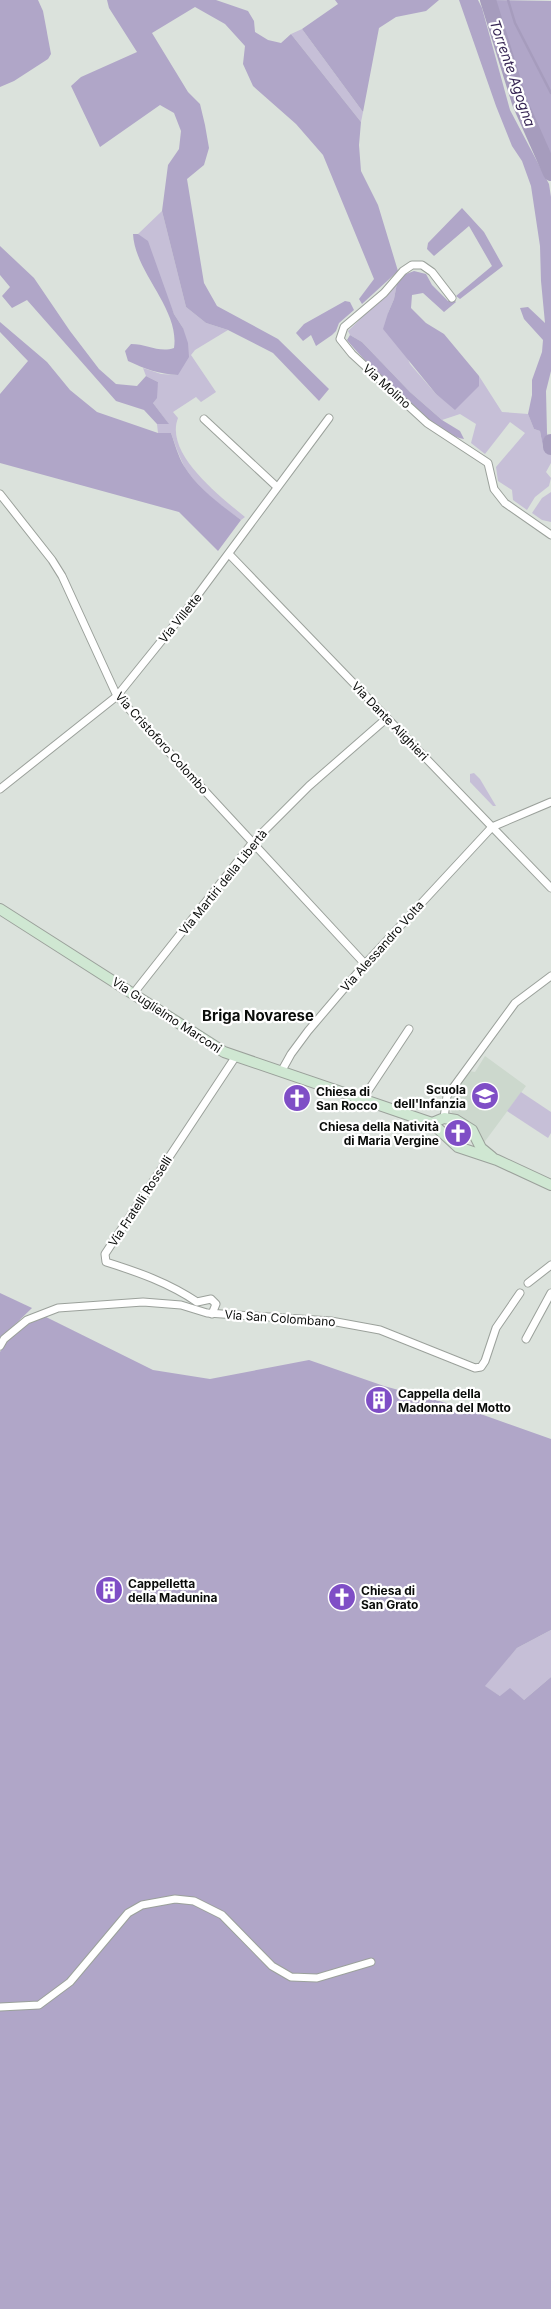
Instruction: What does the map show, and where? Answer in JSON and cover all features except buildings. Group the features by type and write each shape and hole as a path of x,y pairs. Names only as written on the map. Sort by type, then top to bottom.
{"street":[{"name":"Via Molino","path":"452,298 432,272 422,265 412,265 402,271 384,293 344,327 340,339 352,354 427,423 488,462 494,489 505,502 551,535"},
{"name":"Via Villette","path":"0,789 117,696 229,554 329,418"},
{"path":"204,419 277,488"},
{"name":"Via Cristoforo Colombo","path":"0,494 52,560 62,576 117,696 365,964"},
{"name":"Via Dante Alighieri","path":"229,554 551,888"},
{"name":"Via Martiri della Libertà","path":"133,994 253,842 309,786 387,718"},
{"path":"492,827 551,802"},
{"name":"Via Alessandro Volta","path":"281,1072 302,1038 365,964 492,827"},
{"name":"Via Guglielmo Marconi","path":"1,912 224,1052 432,1123 458,1147 497,1160 551,1185"},
{"path":"432,1123 444,1118 447,1096 515,1003 551,976"},
{"path":"362,1100 409,1029"},
{"name":"Via Fratelli Rosselli","path":"212,1314 216,1304 211,1299 197,1302 157,1280 106,1262 105,1254 236,1056"},
{"name":"Via Guglielmo Marconi","path":"444,1118 456,1120 472,1130 481,1148 497,1160"},
{"path":"528,1283 551,1265"},
{"name":"Via San Colombano","path":"0,1346 4,1339 27,1320 58,1308 143,1302 181,1305 212,1314 330,1321 380,1330 474,1368 481,1367 486,1361 496,1328 520,1293"},
{"path":"526,1339 551,1293"},
{"path":"0,2006 38,2004 70,1982 128,1914 142,1905 175,1899 194,1901 222,1915 272,1966 290,1977 317,1978 371,1962"}],"shaded area":[{"path":"0,0 38,0 43,11 51,54 48,59 14,81 0,87"},
{"path":"107,0 216,0 248,11 254,21 255,32 268,40 281,43 291,34 361,122 359,145 361,171 378,205 398,271 362,304 359,299 374,279 323,155 296,124 253,86 243,64 245,46 225,24 195,7 152,33 188,92 200,104 205,125 209,148 204,165 187,179 204,283 217,306 278,339 329,389 319,401 273,353 228,330 206,323 186,307 162,211 168,165 179,149 181,131 174,113 160,105 100,147 71,86 81,77 137,52 109,8"},
{"path":"335,0 439,0 426,11 396,17 379,28 363,112 302,29 338,4"},
{"path":"459,0 478,0 482,8 510,110 549,184 551,197 551,371 546,391 547,433 551,456 543,447 540,431 534,429 528,414 532,395 532,380 542,352 543,340 524,319 520,308 528,307 545,323 540,246 531,186 522,161 512,146 496,106"},
{"path":"489,0 551,1 551,173 516,109"},
{"path":"302,29 363,112 361,122 291,34"},
{"path":"462,208 484,232 503,266 460,299 456,296 492,266 469,226 434,256 427,249 428,243"},
{"path":"162,211 186,307 206,323 228,330 195,350 191,355 216,392 201,402 196,397 173,412 178,418 176,432 179,446 197,474 245,517 241,520 210,496 196,482 184,466 171,433 158,433 157,424 168,423 153,403 158,382 146,376 143,368 161,374 178,375 183,328 174,314 138,234"},
{"path":"133,234 138,234 148,241 174,314 183,328 188,343 189,357 178,375 152,371 128,361 125,351 131,344 158,349 174,348 174,334 170,319 141,263"},
{"path":"0,246 34,278 70,331 99,369 116,384 137,386 146,376 158,382 157,398 153,403 169,424 157,424 144,410 116,401 27,300 12,308 2,296 10,287 0,275"},
{"path":"414,271 426,274 432,285 448,301 453,299 456,302 444,312 423,293 412,295 411,308 426,323 444,334 479,376 479,386 455,410 436,394 383,329 394,299 397,283 406,274"},
{"path":"397,283 394,299 388,313 410,364 436,394 455,409 478,386 479,376 502,412 528,414 534,429 540,431 543,447 551,456 551,463 546,472 551,478 549,486 535,497 527,510 513,500 512,490 498,481 496,467 525,433 510,422 485,454 471,443 476,424 460,414 442,420 410,392 362,342 350,335 348,331"},
{"path":"345,301 350,302 354,310 339,323 332,335 316,346 311,335 303,341 296,333 304,324"},
{"path":"0,322 47,362 70,390 97,412 158,433 171,433 184,466 196,482 210,496 241,520 218,551 179,512 0,463 0,394 28,361 0,332"},
{"path":"350,335 362,342 410,392 442,420 460,431 464,439 452,435 437,426 402,397 347,340"},
{"path":"551,492 551,522 542,520 532,513 542,498"},
{"path":"474,773 480,779 496,806 493,806 470,782 470,774"},
{"name":"Scuola dell'Infanzia","path":"485,1056 526,1086 483,1144 475,1128 452,1113 449,1105 450,1100 469,1071 475,1072"},
{"path":"521,1092 551,1112 551,1133 548,1138 507,1111"},
{"path":"0,1293 32,1308 0,1339"},
{"path":"44,1316 153,1370 210,1379 309,1360 384,1386 461,1407 551,1439 551,1630 517,1648 485,1686 500,1696 510,1688 524,1700 551,1677 551,2309 0,2309 0,1352 13,1335"},
{"path":"551,1630 551,1677 524,1700 500,1696 484,1686 517,1648"}],"waterway":[{"name":"Torrente Agogna","path":"488,0 520,103 551,173"},
{"path":"508,0 515,23 551,93"},
{"name":"Torrente Agogna","path":"551,442 551,447"}],"place":[{"name":"Scuola dell'Infanzia","path":"485,1096"},
{"name":"Chiesa di San Rocco","path":"297,1098"},
{"name":"Chiesa della Natività di Maria Vergine","path":"458,1133"},
{"name":"Cappella della Madonna del Motto","path":"379,1400"},
{"name":"Cappelletta della Madunina","path":"109,1590"},
{"name":"Chiesa di San Grato","path":"342,1597"}],"district":[{"name":"Briga Novarese","path":"258,1015"}]}
